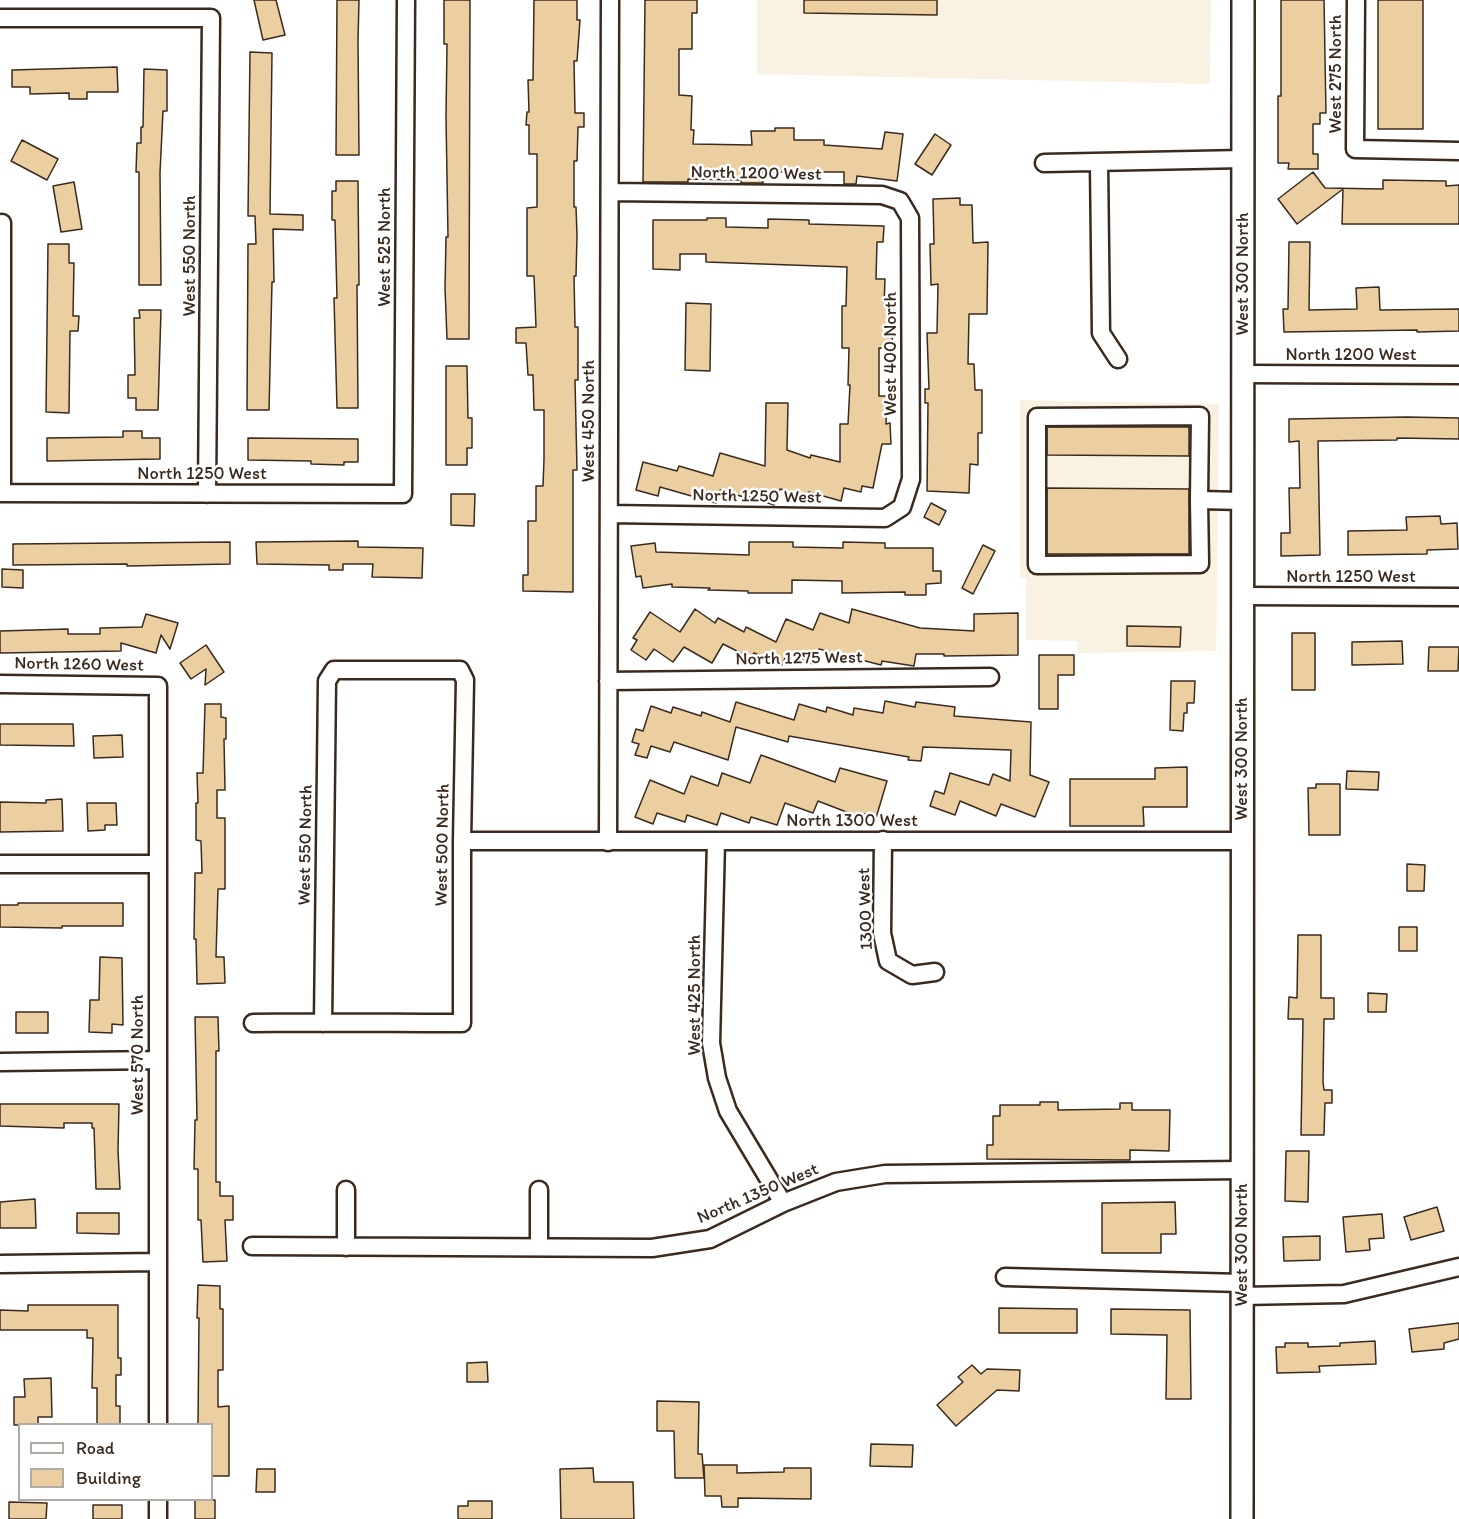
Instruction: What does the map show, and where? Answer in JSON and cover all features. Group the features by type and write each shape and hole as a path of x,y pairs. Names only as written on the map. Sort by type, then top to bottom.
{"main road":[{"name":"West 300 North","path":"1242,1519 1243,0"}],"street":[{"name":"West 525 North","path":"403,494 406,0"},
{"name":"West 450 North","path":"608,842 610,0"},
{"name":"West 275 North","path":"1356,0 1355,149 1459,152"},
{"name":"West 550 North","path":"0,18 211,18 207,494"},
{"path":"1044,163 1243,159"},
{"path":"1099,162 1101,333 1119,359"},
{"name":"North 1200 West","path":"610,192 882,195 900,201"},
{"name":"West 400 North","path":"900,201 910,218 911,479 902,507"},
{"name":"North 1250 West","path":"2,223 1,493 403,494"},
{"name":"North 1200 West","path":"1243,375 1459,375"},
{"path":"1200,416 1199,500 1200,564 1037,565 1037,417 1200,416"},
{"path":"1199,500 1243,501"},
{"name":"North 1250 West","path":"609,514 885,518 902,507"},
{"name":"North 1250 West","path":"1242,596 1459,597"},
{"name":"West 550 North","path":"323,1023 327,681 334,670 460,670"},
{"name":"West 500 North","path":"323,1023 462,1023 465,680 460,670"},
{"name":"North 1275 West","path":"608,681 990,676"},
{"name":"North 1260 West","path":"0,684 158,686"},
{"name":"West 570 North","path":"158,686 158,1423"},
{"name":"1300 West","path":"883,840 882,933 888,961 912,975 935,972"},
{"name":"North 1300 West","path":"462,841 1243,841"},
{"name":"West 425 North","path":"716,842 711,1043 717,1078 728,1111 783,1203"},
{"path":"0,864 158,864"},
{"path":"253,1023 323,1023"},
{"path":"0,1062 158,1060"},
{"name":"North 1350 West","path":"252,1246 652,1248 710,1239 783,1203 836,1182 885,1174 1242,1170"},
{"path":"346,1190 346,1247"},
{"path":"539,1190 539,1247"},
{"path":"0,1264 158,1262"},
{"path":"1005,1277 1344,1294 1459,1267"},
{"path":"158,1501 158,1519"}],"shaded area":[{"path":"757,0 1211,0 1210,84 757,74"},
{"path":"1020,400 1219,404 1216,651 1078,653 1077,641 1026,640 1026,578 1020,578"}],"building":[{"path":"254,0 276,0 285,35 263,40"},
{"path":"337,0 359,0 359,155 336,155"},
{"path":"444,0 470,0 469,339 447,339 445,288 446,237 448,237 447,44 444,44"},
{"path":"534,0 577,0 577,20 580,20 577,61 574,61 575,113 584,113 584,127 578,127 577,161 574,161 574,207 576,207 577,235 576,276 574,276 575,327 578,327 578,380 575,380 577,470 573,470 573,592 523,591 523,575 528,575 528,521 536,521 536,486 543,486 544,459 544,410 534,410 533,375 528,375 526,343 516,343 516,328 536,327 534,276 527,276 527,208 537,207 537,154 529,154 529,125 526,125 527,112 529,112 528,80 533,80"},
{"path":"645,0 697,0 697,13 692,13 692,49 679,49 679,95 692,96 693,144 752,145 751,131 794,128 794,140 824,140 824,145 882,149 885,132 903,134 897,181 857,176 856,184 844,184 844,172 763,172 763,183 741,183 741,180 688,179 688,182 643,182"},
{"path":"804,0 937,0 937,15 804,13"},
{"path":"1281,0 1324,0 1326,113 1320,113 1320,124 1313,124 1313,154 1318,154 1318,169 1288,169 1289,163 1278,163"},
{"path":"1378,0 1423,0 1423,129 1378,129"},
{"path":"250,52 272,53 270,214 303,215 303,230 273,229 274,282 272,282 269,410 247,410 248,244 256,244 255,216 248,216"},
{"path":"117,67 118,92 87,92 87,99 69,99 69,93 30,94 30,87 12,87 12,70"},
{"path":"144,69 167,70 167,111 163,111 160,173 161,285 139,285 139,172 136,172 137,143 141,143 141,127 143,127"},
{"path":"935,134 951,145 932,175 915,164"},
{"path":"22,140 58,159 47,180 11,161"},
{"path":"1313,172 1325,188 1383,189 1383,180 1446,181 1446,186 1459,185 1459,224 1342,224 1343,189 1297,224 1278,199"},
{"path":"336,181 358,181 358,408 337,408 334,298 337,298 335,220 332,220 332,191 336,191"},
{"path":"74,182 82,229 61,232 53,186"},
{"path":"960,198 960,205 972,205 973,243 988,242 987,314 969,314 968,364 974,364 975,390 982,390 982,433 978,433 978,465 970,464 969,493 927,491 928,403 925,403 925,389 929,389 927,333 937,333 938,284 931,285 930,244 934,244 933,199"},
{"path":"707,218 726,218 726,227 768,228 768,219 809,220 809,224 884,226 883,242 877,242 876,279 885,279 884,305 893,305 892,349 879,348 879,396 887,396 886,424 890,423 891,444 882,444 873,488 862,486 861,492 844,488 841,501 809,492 808,496 780,489 774,505 720,490 716,503 660,487 658,496 636,490 643,462 677,471 679,466 713,476 720,453 765,466 766,403 788,403 787,450 810,458 811,455 840,462 840,424 848,424 850,385 848,385 849,348 842,348 842,306 846,306 847,267 706,262 706,254 680,254 680,270 653,269 653,220 707,220"},
{"path":"1289,242 1310,242 1309,310 1357,309 1356,288 1379,287 1380,310 1459,309 1459,331 1284,332 1283,309 1288,309"},
{"path":"48,244 69,244 69,263 74,263 73,316 79,316 78,331 70,331 69,413 46,412"},
{"path":"686,303 711,304 710,371 685,370"},
{"path":"139,310 161,310 158,410 136,410 136,398 128,398 128,375 135,375 134,318 140,318"},
{"path":"446,366 467,366 468,418 472,418 472,448 467,448 467,465 446,465"},
{"path":"1459,418 1459,439 1397,438 1397,440 1318,441 1320,555 1281,556 1281,533 1290,533 1289,488 1300,488 1299,441 1289,442 1289,419"},
{"path":"1047,427 1189,427 1189,456 1047,455"},
{"path":"123,431 142,431 142,438 160,438 160,459 47,461 47,438 123,437"},
{"path":"248,438 358,439 358,462 344,462 344,465 311,464 311,461 248,460"},
{"path":"1047,488 1189,489 1189,554 1047,554"},
{"path":"451,494 475,494 474,526 451,525"},
{"path":"931,503 946,511 939,525 924,517"},
{"path":"1440,516 1441,524 1457,523 1458,549 1427,550 1427,554 1348,555 1348,531 1407,530 1406,517"},
{"path":"358,541 358,547 423,548 422,578 372,577 373,564 343,564 343,570 329,570 329,565 257,564 256,542"},
{"path":"230,542 230,564 13,565 13,544"},
{"path":"749,542 793,542 793,547 843,548 843,542 885,543 885,548 933,548 933,571 941,571 941,583 926,584 926,595 905,595 905,592 842,593 842,581 792,580 792,593 748,593 748,591 708,590 710,588 672,587 672,584 643,588 641,576 636,577 631,546 655,543 656,552 749,555"},
{"path":"983,545 995,551 973,594 962,588"},
{"path":"2,569 23,570 23,588 2,587"},
{"path":"695,609 715,623 718,618 744,632 746,627 776,642 786,619 813,630 820,613 849,623 852,609 920,628 974,631 974,614 1018,613 1018,655 916,654 914,666 882,661 881,665 819,649 813,664 787,654 782,665 754,653 751,658 723,644 712,663 684,647 673,662 654,649 646,660 631,650 637,640 633,638 650,612 680,632"},
{"path":"146,614 178,623 170,649 161,635 156,653 121,643 121,651 0,653 0,631 68,629 68,634 100,634 100,628 142,627"},
{"path":"1127,626 1181,627 1180,647 1127,646"},
{"path":"1292,633 1315,633 1315,690 1292,690"},
{"path":"1402,641 1403,664 1352,665 1352,642"},
{"path":"206,645 224,672 205,685 206,669 191,679 180,663"},
{"path":"1429,647 1459,647 1458,671 1428,671"},
{"path":"1039,655 1074,655 1074,675 1058,675 1058,709 1039,709"},
{"path":"1171,681 1195,681 1194,703 1187,703 1183,731 1170,730"},
{"path":"885,701 915,707 916,702 955,707 954,716 1031,722 1030,775 1049,782 1035,817 1001,804 996,816 960,801 955,815 930,806 935,791 944,794 950,773 989,785 993,774 1010,781 1011,750 923,747 921,761 908,760 909,757 789,736 788,742 736,727 728,760 674,742 670,752 651,746 647,758 635,755 639,744 632,742 636,729 643,731 651,706 671,713 673,707 701,716 702,712 730,722 736,702 794,720 799,704 826,712 827,707 853,715 854,708 883,713"},
{"path":"205,704 221,704 221,717 226,718 225,790 217,790 217,818 225,818 225,889 218,889 216,957 224,957 225,983 197,984 196,939 194,939 195,873 202,873 201,841 196,840 196,803 198,803 197,773 203,773"},
{"path":"0,724 73,724 74,746 0,745"},
{"path":"122,735 123,757 94,758 93,736"},
{"path":"761,755 835,782 840,768 887,781 876,818 864,814 861,826 846,822 849,813 818,801 813,813 785,803 777,825 751,817 749,823 721,813 717,825 687,815 685,822 657,813 653,824 635,817 650,780 684,794 691,776 718,786 722,773 750,783"},
{"path":"1187,767 1187,807 1143,807 1144,826 1070,826 1070,779 1155,779 1155,768"},
{"path":"1347,771 1379,772 1378,790 1346,789"},
{"path":"1316,784 1340,784 1340,835 1309,835 1308,788 1316,788"},
{"path":"62,799 63,831 0,832 0,802 46,803 46,800"},
{"path":"87,803 116,803 117,825 105,825 105,830 88,831"},
{"path":"1407,864 1425,865 1424,891 1407,891"},
{"path":"18,903 123,903 123,926 0,927 0,905 18,905"},
{"path":"1399,927 1417,927 1417,951 1399,951"},
{"path":"1298,935 1321,935 1321,998 1334,998 1334,1019 1324,1019 1323,1082 1324,1090 1332,1090 1332,1103 1325,1103 1324,1135 1301,1135 1303,1019 1288,1019 1289,997 1297,998"},
{"path":"100,957 122,958 123,1025 112,1024 112,1033 89,1032 90,1000 99,1000"},
{"path":"1368,993 1387,994 1386,1012 1368,1012"},
{"path":"16,1012 48,1012 48,1033 16,1033"},
{"path":"195,1017 218,1017 216,1182 220,1182 220,1196 233,1196 233,1220 225,1220 227,1261 203,1262 201,1220 198,1220 198,1169 194,1169 195,1120 197,1120"},
{"path":"1040,1102 1058,1102 1058,1110 1120,1109 1120,1103 1132,1103 1132,1110 1170,1110 1169,1151 1130,1150 1130,1160 987,1159 987,1145 993,1145 993,1116 1000,1116 1000,1105 1040,1105"},
{"path":"0,1104 119,1104 120,1189 96,1189 92,1123 64,1123 64,1128 0,1126"},
{"path":"1286,1151 1309,1151 1308,1202 1285,1201"},
{"path":"35,1199 36,1228 0,1228 0,1202"},
{"path":"1175,1202 1176,1234 1161,1234 1161,1253 1102,1253 1102,1203"},
{"path":"1437,1207 1444,1231 1411,1240 1404,1217"},
{"path":"77,1213 119,1213 119,1234 77,1233"},
{"path":"1382,1214 1384,1238 1369,1239 1370,1250 1346,1252 1343,1217"},
{"path":"1320,1236 1320,1260 1284,1261 1283,1237"},
{"path":"198,1285 220,1286 220,1309 223,1309 223,1370 218,1370 218,1407 229,1406 229,1476 213,1476 213,1423 198,1423 199,1318 197,1318"},
{"path":"28,1305 118,1305 118,1358 121,1358 121,1375 116,1375 116,1406 120,1406 120,1423 97,1423 97,1388 92,1388 93,1338 87,1338 87,1330 0,1330 0,1310 28,1311"},
{"path":"999,1308 1077,1309 1077,1333 999,1333"},
{"path":"1111,1309 1190,1310 1191,1399 1166,1399 1167,1335 1111,1334"},
{"path":"1459,1323 1459,1339 1444,1343 1444,1349 1412,1352 1409,1329"},
{"path":"1375,1341 1376,1364 1319,1366 1320,1372 1277,1373 1276,1347 1285,1347 1285,1343 1308,1343 1308,1347 1340,1346 1340,1343"},
{"path":"487,1362 488,1382 467,1382 467,1363"},
{"path":"972,1365 981,1374 987,1369 1020,1370 1019,1391 997,1390 956,1426 937,1405 963,1382 958,1377"},
{"path":"51,1378 52,1417 38,1417 38,1423 14,1425 14,1397 25,1397 24,1379"},
{"path":"657,1401 699,1402 698,1454 702,1454 704,1478 675,1478 674,1431 657,1431"},
{"path":"871,1444 913,1445 912,1467 870,1466"},
{"path":"704,1465 737,1465 737,1473 784,1472 784,1468 811,1468 811,1499 738,1498 738,1507 722,1507 721,1496 705,1496"},
{"path":"593,1468 594,1482 633,1482 634,1519 561,1519 560,1469"},
{"path":"257,1469 275,1469 275,1492 256,1492"},
{"path":"215,1500 215,1519 195,1519 195,1501"},
{"path":"468,1501 492,1501 492,1519 458,1519 458,1506 468,1506"},
{"path":"9,1502 47,1503 46,1519 9,1519"},
{"path":"93,1505 122,1505 122,1519 93,1519"}]}
